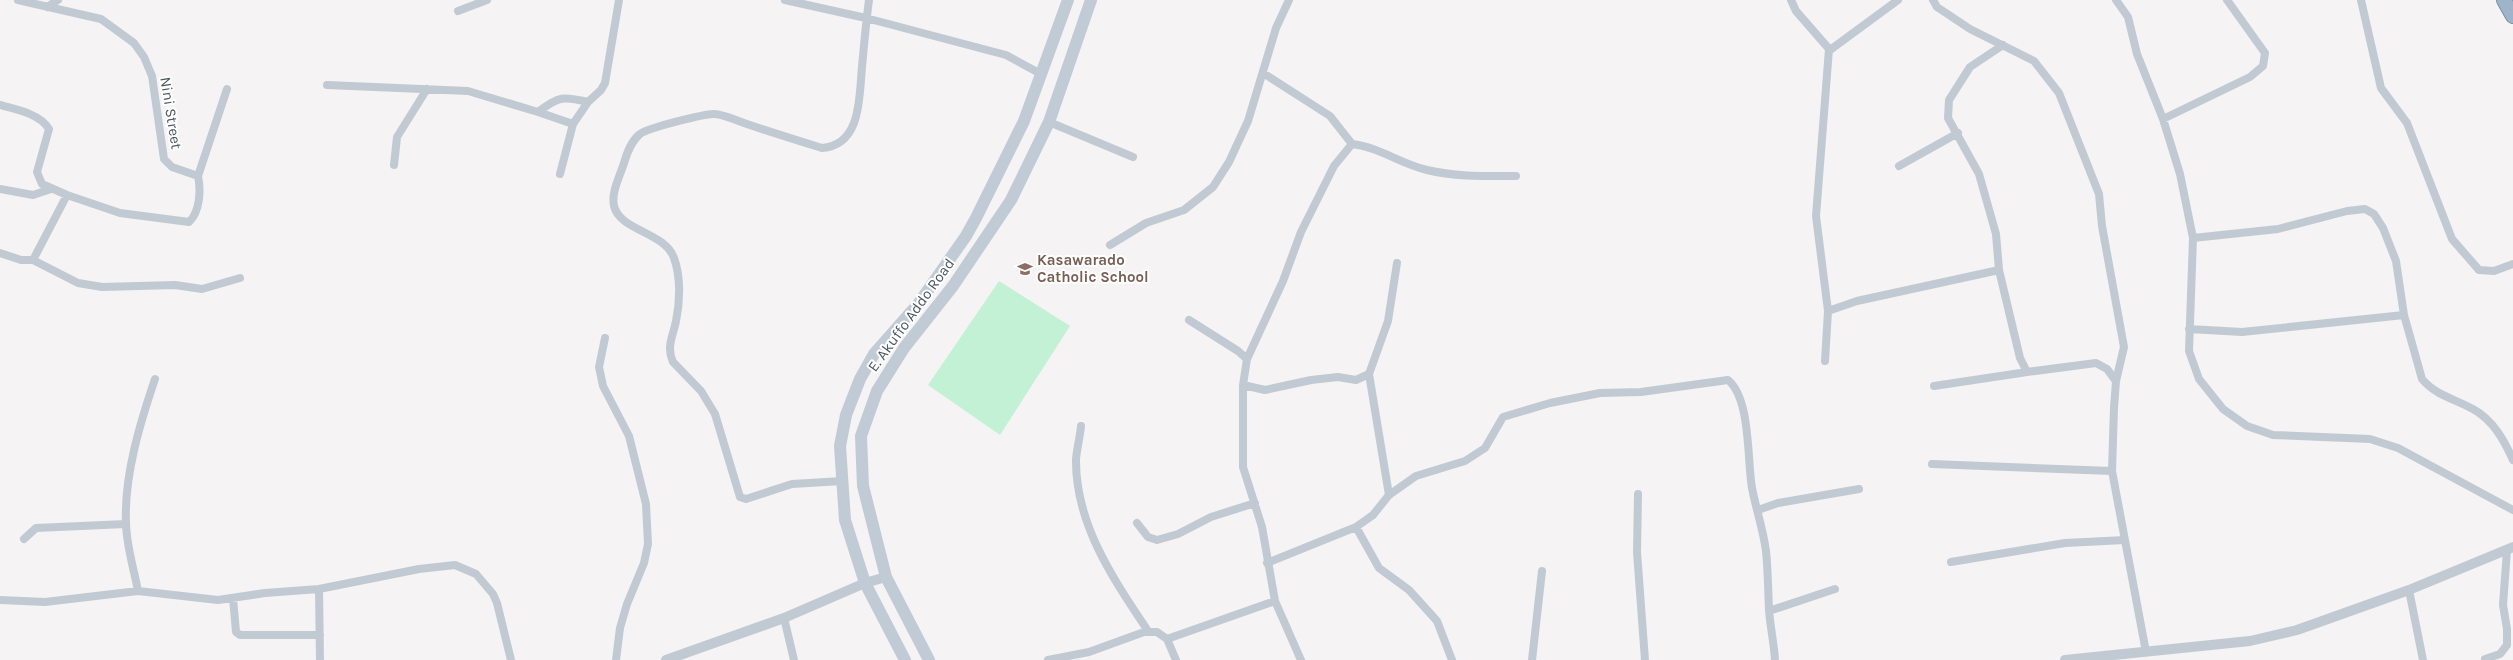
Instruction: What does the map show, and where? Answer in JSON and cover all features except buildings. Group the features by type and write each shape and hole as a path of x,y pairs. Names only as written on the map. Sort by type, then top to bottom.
{"highway":[{"path":"2504,0 2513,16"}],"main road":[{"name":"E. Akuffo Addo Road","path":"905,660 865,583 845,520 840,446 846,415 860,379 874,354 919,303 966,236 1024,121 1068,0"},
{"name":"E. Akuffo Addo Road","path":"929,660 886,577 863,486 861,436 877,391 904,348 953,286 1011,200 1049,122 1091,0"}],"street":[{"name":"Nini Street","path":"18,0 101,19 134,43 144,57 152,76 164,159 172,166 198,176"},
{"path":"46,7 58,0"},
{"path":"458,11 487,0"},
{"path":"560,174 573,124 588,102 602,90 605,83 619,0"},
{"path":"785,0 866,18 1006,55 1041,74"},
{"path":"842,481 792,484 746,499 740,497 715,414 701,391 673,362 670,356 670,341 678,312 678,278 674,258 669,247 626,222 619,215 614,208 613,196 626,153 640,134 654,128 715,114 822,148 830,148 838,144 847,136 856,118 861,100 866,18 869,0"},
{"path":"1110,246 1146,223 1184,210 1213,187 1229,162 1248,121 1276,28 1289,0"},
{"path":"1791,0 1796,11 1829,50 1816,216 1828,311 1825,361"},
{"path":"1829,50 1898,0"},
{"path":"1933,0 1938,7 1970,29 2034,61 2059,93 2075,129 2099,194 2102,226 2124,347 2116,381 2112,471 2146,652"},
{"path":"2116,0 2128,17 2136,54 2163,119 2180,174 2194,238 2189,351 2199,379 2223,409 2247,426 2273,435 2370,439 2398,448 2513,510"},
{"path":"2163,119 2250,77 2263,66 2265,53 2227,0"},
{"path":"2362,0 2381,88 2407,123 2452,239 2479,270 2494,271 2513,264"},
{"path":"2003,45 1970,67 1949,100 1948,118 1958,133 1979,174 1996,234 2000,270 2020,358 2027,372"},
{"path":"1263,73 1330,116 1352,144 1366,146 1400,161 1428,170 1477,176 1516,176"},
{"path":"327,85 468,91 573,124"},
{"path":"0,105 28,114 45,123 49,134 37,172 42,184 67,195 120,213 189,222 195,215 200,190 198,176 227,89"},
{"path":"394,165 397,137 427,89"},
{"path":"538,112 557,98 566,97 588,102"},
{"path":"1049,122 1133,157"},
{"path":"1898,166 1958,133"},
{"path":"1301,660 1275,601 1267,563 1262,526 1243,467 1243,385 1247,359 1283,281 1301,232 1334,166 1352,144"},
{"path":"0,189 33,195 51,189"},
{"path":"33,260 67,195"},
{"path":"2194,238 2278,229 2348,211 2365,209 2374,214 2383,228 2396,261 2404,315 2422,379 2428,386 2474,410 2494,426 2513,460"},
{"path":"0,253 21,260 33,260 78,283 102,287 175,285 202,289 240,278"},
{"path":"1389,495 1369,374 1388,321 1397,263"},
{"path":"1828,311 1857,301 2000,270"},
{"path":"2189,328 2242,332 2404,315"},
{"path":"1189,320 1238,350 1247,359"},
{"path":"606,338 599,367 603,386 629,436 646,504 648,544 644,563 623,616 616,660"},
{"path":"1934,386 2096,363 2107,369 2116,381"},
{"path":"1243,385 1265,390 1311,380 1338,377 1356,380 1369,374"},
{"path":"138,591 126,524 129,475 155,379"},
{"path":"1267,563 1356,527 1373,515 1389,495 1416,476 1465,462 1485,448 1503,417 1516,412 1600,393 1642,392 1728,380 1736,386 1740,398 1752,489 1758,510 1766,552 1769,611 1775,660"},
{"path":"1081,426 1076,460 1082,505 1096,547 1148,631"},
{"path":"1932,464 2112,471"},
{"path":"1758,510 1778,503 1859,489"},
{"path":"1638,494 1637,552 1645,660"},
{"path":"1137,522 1148,537 1157,540 1178,534 1211,517 1255,503"},
{"path":"24,539 36,528 126,524"},
{"path":"1356,527 1379,568 1409,590 1437,622 1452,660"},
{"path":"1951,562 2064,543 2125,540"},
{"path":"2065,660 2250,642 2297,630 2409,590 2510,549 2503,605 2507,629 2507,645 2500,654 2485,659"},
{"path":"0,600 45,602 138,591 193,599 233,598 265,593 319,589 446,564 463,566 482,579 493,594 498,603 511,660"},
{"path":"1532,660 1542,571"},
{"path":"666,660 784,618 865,583 886,577"},
{"path":"319,589 320,660"},
{"path":"1769,611 1835,589"},
{"path":"2409,590 2423,660"},
{"path":"233,598 236,632 240,635 320,634"},
{"path":"1167,638 1275,601"},
{"path":"784,618 794,660"},
{"path":"1048,660 1090,652 1109,643 1148,631 1157,632 1167,638 1176,660"}],"green space":[{"path":"999,281 1070,326 1000,435 928,385"}],"place":[{"name":"Kasawarado Catholic School","path":"1025,269"}]}
